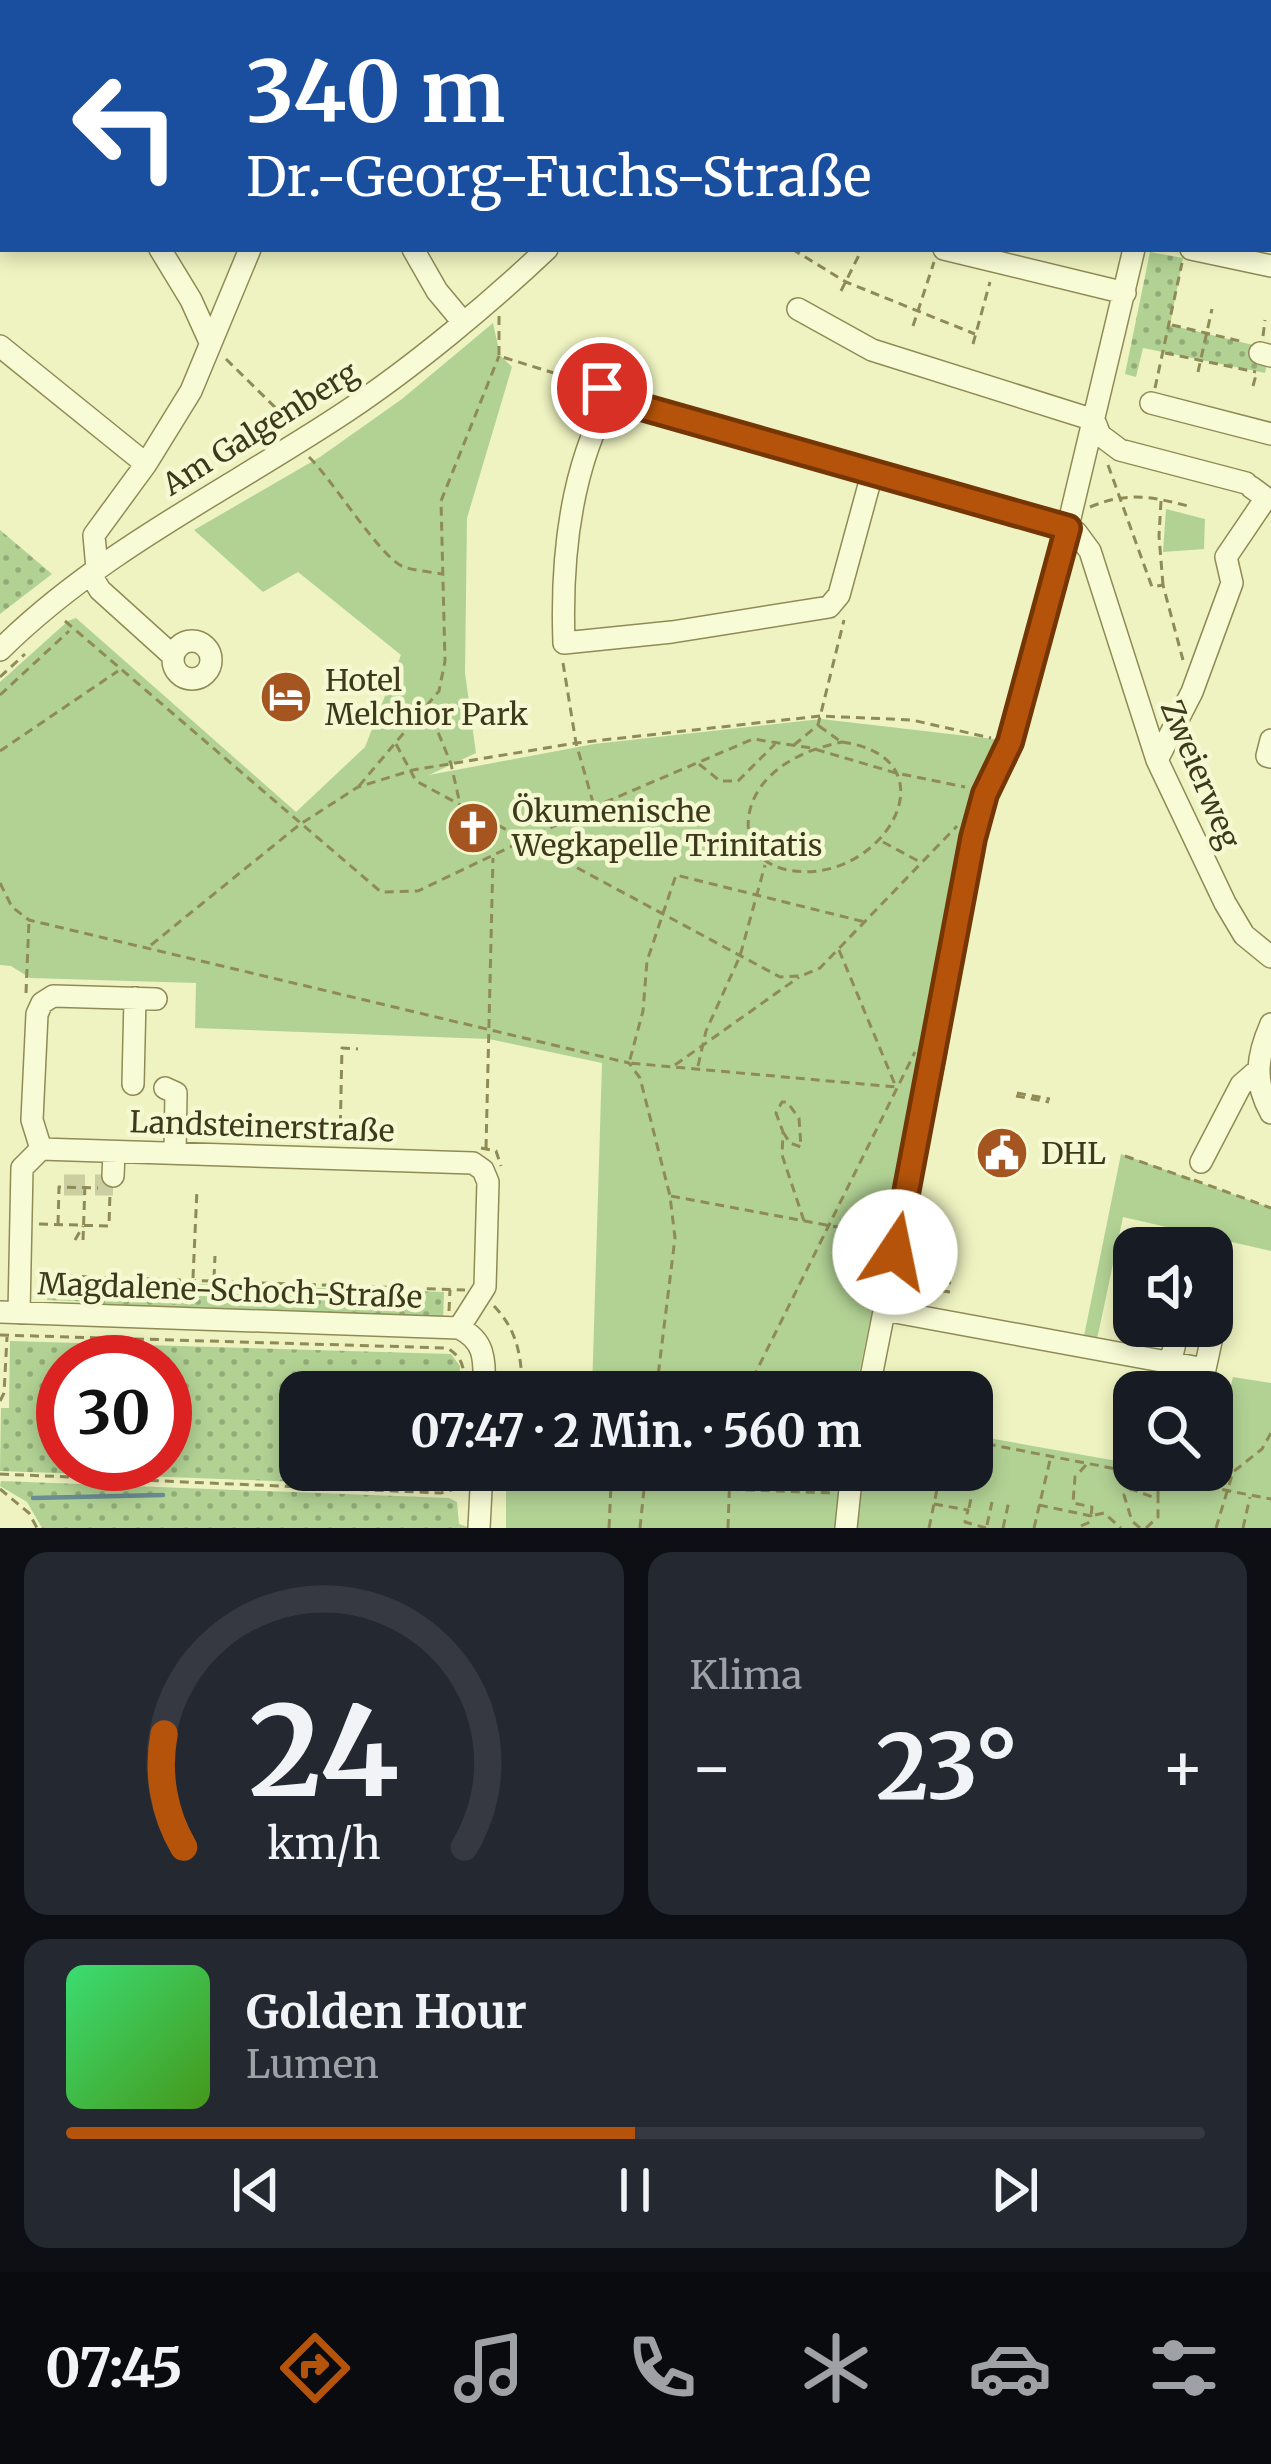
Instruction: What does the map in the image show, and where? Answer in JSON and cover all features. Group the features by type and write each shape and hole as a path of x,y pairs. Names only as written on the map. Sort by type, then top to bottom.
{"street":[{"path":"162,252 210,342"},
{"path":"172,655 100,590 94,572 94,535 191,391 249,252"},
{"path":"415,252 436,291 462,321"},
{"name":"Am Galgenberg","path":"0,650 122,551 308,446 543,252"},
{"path":"954,252 1125,293"},
{"path":"872,1371 973,838 985,794 1010,742 1050,602 1133,252"},
{"path":"1203,252 1271,266"},
{"path":"798,309 872,350 1094,420"},
{"path":"0,346 146,464"},
{"path":"872,474 839,595 829,607 672,632 564,643 568,531 606,393 872,474 1070,521"},
{"path":"1151,404 1271,434"},
{"path":"1094,420 1100,435 1120,450 1249,485 1266,498 1226,557 1232,583 1192,692 1157,760"},
{"name":"Zweierweg","path":"1070,521 1090,551 1157,760 1225,903 1244,935 1271,957"},
{"path":"1050,602 1069,587 1082,586 1103,598"},
{"path":"1271,740 1267,756 1271,758"},
{"path":"9,1312 20,1274 22,1168 41,1149 32,1120 37,1014 42,1003 53,996 146,998 134,1084"},
{"path":"1271,1024 1259,1050 1257,1071 1271,1113"},
{"path":"1201,1162 1240,1085 1257,1071"},
{"path":"164,1088 176,1093 175,1153"},
{"name":"Landsteinerstraße","path":"41,1149 479,1166"},
{"path":"113,1176 114,1152"},
{"path":"479,1166 488,1181 485,1287 475,1290 454,1325 480,1344 485,1371"},
{"path":"884,1310 1205,1369 1210,1347"},
{"name":"Magdalene-Schoch-Straße","path":"9,1312 454,1325"},
{"path":"1170,1364 1174,1347"},
{"path":"478,1491 479,1528"},
{"path":"846,1528 848,1493"}],"path":[{"path":"791,252 846,282 975,334"},
{"path":"842,291 861,252"},
{"path":"913,326 940,252"},
{"path":"1151,404 1187,252"},
{"path":"973,344 990,279"},
{"path":"1198,372 1212,308"},
{"path":"358,787 439,691 445,661 441,501 499,356 499,312"},
{"path":"1170,325 1264,351"},
{"path":"210,342 308,446 381,550 400,567 443,574"},
{"path":"1163,353 1271,376"},
{"path":"499,356 606,393"},
{"path":"1105,457 1152,587 1163,585"},
{"path":"1070,521 1118,496 1188,506"},
{"path":"1161,499 1163,585 1192,692"},
{"path":"794,746 818,725 845,616 839,595"},
{"path":"62,618 381,892 418,891 594,807 753,739 811,748 985,794 924,864 820,968 801,976 673,1066"},
{"path":"0,695 71,629"},
{"path":"564,643 562,660 576,743 594,807"},
{"path":"0,751 119,670"},
{"path":"427,705 452,764 461,806"},
{"path":"149,946 299,825 358,787 413,770 576,743 820,716 912,720 1010,742"},
{"path":"818,725 842,742"},
{"path":"842,742 867,746 883,755 896,773 902,796 897,819 865,855 814,872 790,871 765,863 750,844 747,820 754,795 770,776 811,748 842,742"},
{"path":"696,762 719,781 738,781 777,743"},
{"path":"395,744 416,781 780,977 801,976"},
{"path":"880,841 924,864"},
{"path":"479,1166 487,1148 493,856"},
{"path":"698,1068 740,956 765,863"},
{"path":"629,1063 643,1011 647,961 676,875 865,922"},
{"path":"0,883 12,908 29,920 629,1063 896,1087"},
{"path":"838,948 896,1087"},
{"path":"339,1159 342,1048 358,1049"},
{"path":"756,1371 914,1052 935,1055"},
{"path":"629,1063 640,1078 670,1196 675,1238 659,1371"},
{"path":"1016,1094 1050,1100"},
{"path":"783,1132 790,1143 802,1147 799,1118 787,1102 782,1102 776,1116 783,1132 782,1155 805,1223"},
{"path":"1125,1156 1271,1208"},
{"path":"83,1240 84,1184"},
{"path":"45,1224 109,1226 110,1188 59,1186 58,1224"},
{"path":"193,1279 197,1190"},
{"path":"670,1196 898,1238"},
{"path":"74,1240 83,1225"},
{"path":"943,1255 936,1290 950,1292"},
{"path":"214,1280 215,1256"},
{"path":"20,1274 475,1290 499,1310 513,1331 521,1371"},
{"path":"938,1280 952,1283"},
{"path":"451,1288 454,1325"},
{"path":"0,1401 4,1393 3,1335 447,1348 458,1354 464,1371"},
{"path":"1233,1472 1262,1449 1271,1432"},
{"path":"993,1446 1113,1469"},
{"path":"1034,1528 1050,1458"},
{"path":"1076,1528 1090,1522 1092,1508 1073,1503 1075,1477 1087,1464"},
{"path":"0,1474 279,1485"},
{"path":"0,1489 28,1513 37,1528"},
{"path":"1130,1528 1124,1495 1131,1489 1159,1498"},
{"path":"609,1528 611,1491"},
{"path":"640,1528 643,1491"},
{"path":"728,1528 729,1491"},
{"path":"808,1491 848,1493"},
{"path":"929,1528 937,1491"},
{"path":"1132,1521 1143,1528 1158,1516 1159,1491"},
{"path":"1216,1528 1224,1491 1271,1498"},
{"path":"1243,1528 1250,1495"},
{"path":"971,1498 965,1522 986,1527 992,1502"},
{"path":"1003,1528 1009,1501"},
{"path":"934,1504 968,1510"},
{"path":"1039,1505 1091,1516 1104,1513 1121,1528"}],"green space":[{"path":"1150,252 1183,258 1170,325 1270,349 1265,373 1143,348 1136,377 1125,374"},
{"path":"493,323 500,355 512,367 467,518 465,673 476,753 429,775 594,744 821,719 1002,740 921,1082 859,1371 593,1371 602,1063 489,1039 195,1028 196,983 30,978 0,965 0,682 68,621 76,618 296,812 365,747 401,655 298,572 263,592 194,530 320,457 402,399"},
{"path":"1166,509 1205,519 1204,549 1163,552"},
{"path":"0,530 52,574 0,614"},
{"path":"1121,1154 1271,1208 1271,1251 1233,1242 1233,1227 1167,1227 1123,1217 1121,1227 1113,1227 1113,1264 1096,1344 1083,1341"},
{"path":"47,1279 444,1292 443,1321 97,1309 97,1302 47,1300"},
{"path":"10,1341 36,1342 36,1472 0,1471 1,1408 9,1408"},
{"path":"192,1346 451,1354 460,1366 460,1371 279,1371 279,1481 192,1478"},
{"path":"1233,1377 1271,1383 1271,1528 506,1528 506,1491 993,1491 993,1439 1113,1460 1113,1491 1233,1491"},
{"path":"1,1481 36,1482 36,1491 192,1488 449,1498 457,1502 459,1524 471,1528 42,1528 27,1502 0,1486"}],"waterway":[{"path":"33,1498 163,1495"}],"tunnel":[{"path":"64,1185 113,1185"}],"place":[{"name":"Hotel Melchior Park","path":"286,697"},
{"name":"Ökumenische Wegkapelle Trinitatis","path":"473,828"},
{"name":"DHL","path":"1002,1153"}],"route":[{"path":"602,388 610,398 1068,528 1006,757 985,794 973,838 895,1252"}]}
